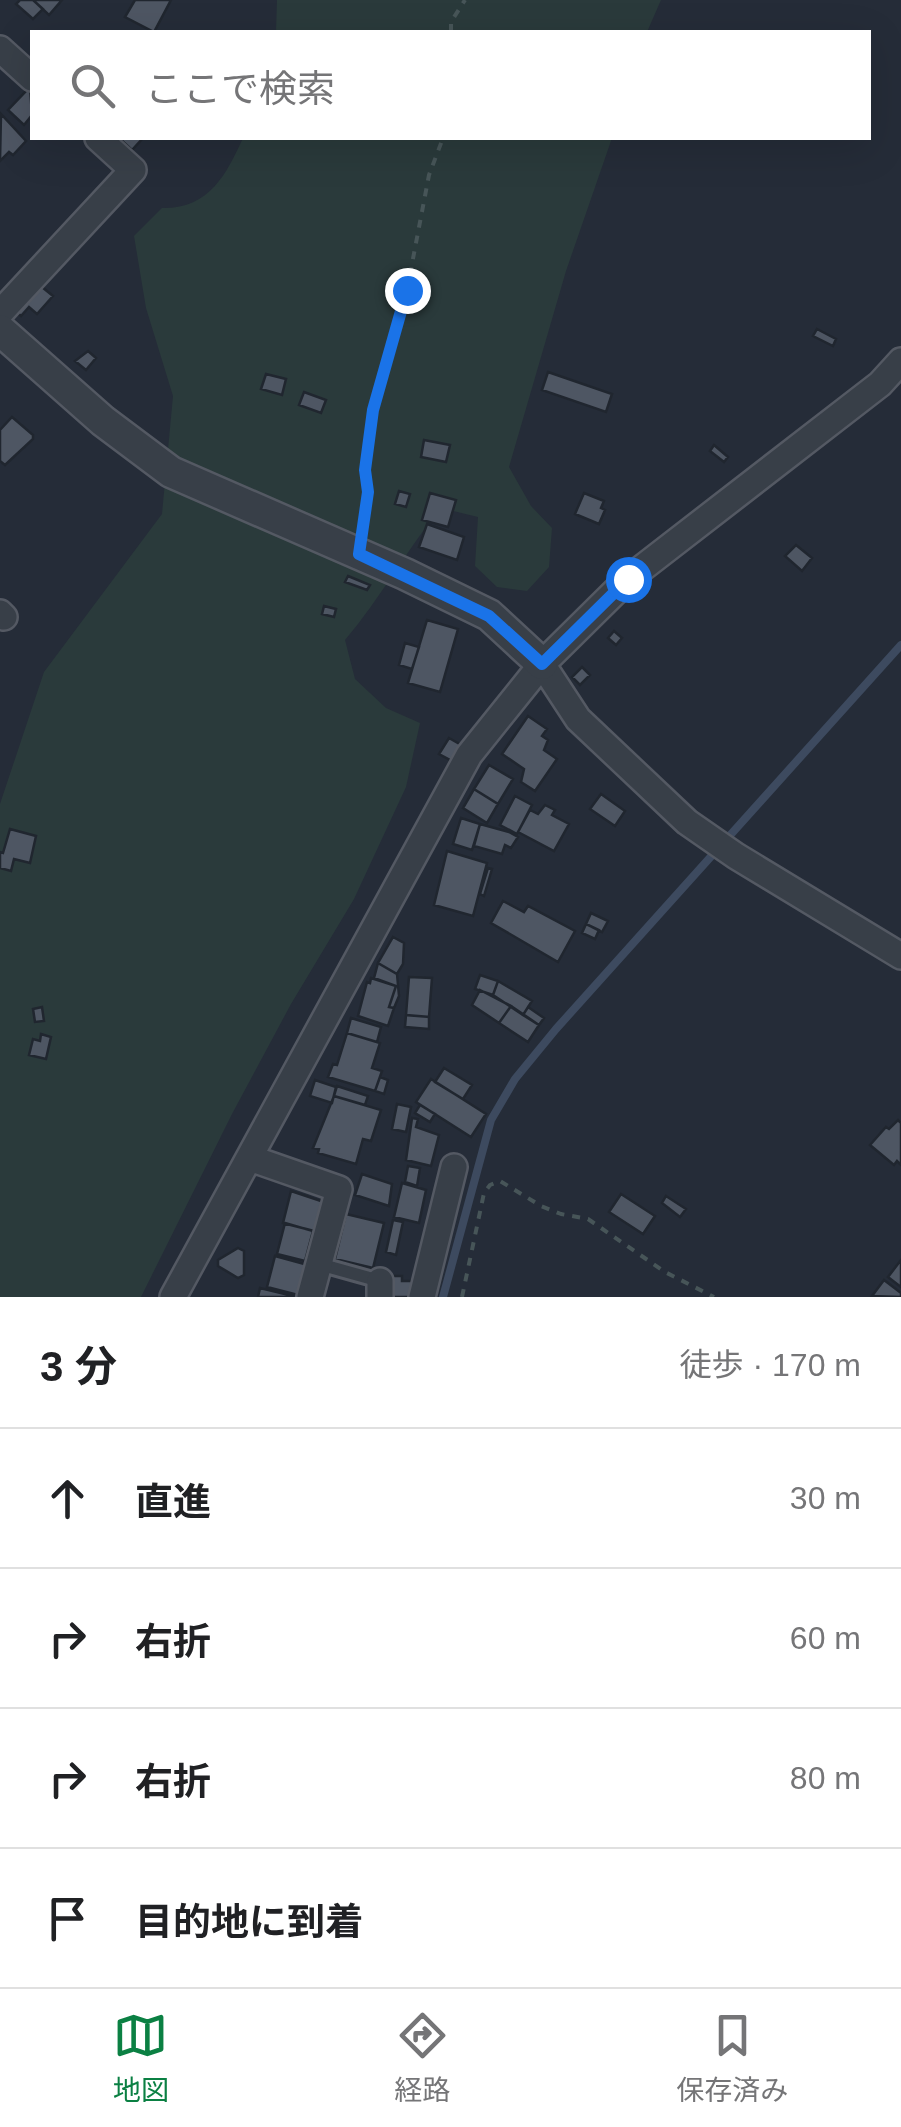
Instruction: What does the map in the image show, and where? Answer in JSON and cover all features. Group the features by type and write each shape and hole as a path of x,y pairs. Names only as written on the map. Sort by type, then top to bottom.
{"street":[{"path":"0,49 30,76"},
{"path":"0,313 133,170 100,140"},
{"path":"0,330 151,459 240,504 359,554 489,616 542,664 578,719 687,822 901,956"},
{"path":"173,1297 469,756 542,664 628,579 880,384 901,361"},
{"path":"250,1158 339,1189 310,1297"},
{"path":"422,1297 454,1168"}],"lane":[{"path":"319,1264 380,1289"}],"path":[{"path":"451,30 450,22 465,0"},
{"path":"359,554 373,410 407,290 429,175 442,140"},
{"path":"462,1297 484,1193 500,1181 561,1214 588,1219 664,1272 714,1297"}],"shaded area":[{"path":"277,0 661,0 648,30 276,30"},
{"path":"242,140 611,140 566,271 509,467 531,506 552,528 549,567 527,591 497,587 475,566 478,517 441,508 428,524 345,640 355,679 386,708 420,723 406,787 354,899 232,1114 141,1297 0,1297 0,804 44,672 162,514 173,396 146,308 134,236 162,208 192,203 204,196 230,165"}],"building":[{"path":"33,0 43,9 33,19 16,4"},
{"path":"33,0 62,0 49,15"},
{"path":"135,0 171,0 155,30 125,17"},
{"path":"30,87 30,118 24,125 8,110"},
{"path":"1,114 26,141 13,155 9,152 0,161"},
{"path":"121,140 141,140 132,150"},
{"path":"37,283 53,296 37,314 29,307 21,316 14,310"},
{"path":"817,329 836,339 833,346 813,336"},
{"path":"88,351 96,358 86,370 75,361"},
{"path":"548,372 612,394 606,412 542,390"},
{"path":"266,374 286,379 282,395 261,389"},
{"path":"304,392 326,400 321,413 299,405"},
{"path":"12,417 33,439 5,465 0,461 0,430"},
{"path":"424,440 450,445 446,462 421,457"},
{"path":"714,445 728,457 724,462 710,451"},
{"path":"399,491 410,494 406,507 395,504"},
{"path":"430,493 456,500 448,527 422,520"},
{"path":"584,493 604,501 599,524 575,514"},
{"path":"427,524 464,537 457,560 419,547"},
{"path":"796,545 812,558 802,571 785,556"},
{"path":"348,576 370,585 367,590 345,582"},
{"path":"324,606 336,609 334,617 322,614"},
{"path":"427,620 458,629 440,692 408,683"},
{"path":"614,631 622,638 616,645 608,638"},
{"path":"405,643 419,647 412,669 399,665"},
{"path":"582,667 590,675 580,685 572,677"},
{"path":"528,716 547,729 542,736 548,740 544,750 557,759 535,791 521,782 524,769 502,754"},
{"path":"449,738 463,746 454,762 439,754"},
{"path":"489,765 513,779 498,804 474,789"},
{"path":"474,789 498,804 487,823 463,808"},
{"path":"601,794 625,811 615,826 590,809"},
{"path":"515,796 532,805 517,834 500,825"},
{"path":"545,805 555,810 552,815 569,824 554,851 518,832 530,810 538,814"},
{"path":"461,818 480,824 472,850 453,844"},
{"path":"480,824 518,837 511,848 505,845 502,854 474,846"},
{"path":"10,829 36,836 30,863 14,859 11,871 0,868 0,852 3,853"},
{"path":"447,851 487,863 473,916 434,905"},
{"path":"488,868 492,869 484,896 480,894"},
{"path":"503,901 524,912 528,906 575,931 558,962 491,923"},
{"path":"591,913 608,921 602,932 586,924"},
{"path":"586,924 599,930 595,939 582,933"},
{"path":"393,937 404,943 403,964 397,974 378,963"},
{"path":"378,963 397,974 399,996 394,1008 389,1007 396,986 374,978"},
{"path":"480,975 498,981 493,995 475,989"},
{"path":"409,977 432,978 429,1017 406,1015"},
{"path":"371,978 396,986 388,1026 358,1016"},
{"path":"498,981 532,1001 523,1015 493,995"},
{"path":"480,990 511,1006 499,1023 472,1005"},
{"path":"511,1006 539,1025 528,1042 499,1023"},
{"path":"42,1007 44,1021 35,1022 33,1009"},
{"path":"528,1007 544,1018 539,1025 523,1015"},
{"path":"406,1015 429,1017 429,1029 405,1027"},
{"path":"351,1018 381,1027 377,1042 347,1033"},
{"path":"347,1033 380,1043 372,1068 382,1071 375,1091 328,1077 333,1064 337,1065"},
{"path":"41,1034 51,1037 46,1059 29,1055 33,1039 40,1041"},
{"path":"444,1068 472,1085 463,1099 435,1082"},
{"path":"380,1077 388,1080 384,1094 375,1091"},
{"path":"431,1079 486,1114 471,1137 416,1102"},
{"path":"315,1080 336,1087 332,1103 310,1096"},
{"path":"337,1086 368,1096 365,1105 334,1096"},
{"path":"334,1096 381,1110 371,1141 363,1139 356,1164 313,1148"},
{"path":"397,1104 411,1107 406,1132 392,1129"},
{"path":"420,1105 435,1114 430,1122 415,1113"},
{"path":"412,1118 418,1119 416,1127 439,1135 431,1166 406,1160"},
{"path":"898,1120 901,1165 897,1161 894,1165 870,1145"},
{"path":"408,1166 420,1168 417,1186 405,1182"},
{"path":"362,1174 392,1184 389,1206 355,1195"},
{"path":"402,1183 426,1190 419,1223 394,1217"},
{"path":"291,1191 327,1203 318,1232 283,1223"},
{"path":"621,1194 655,1216 643,1234 609,1212"},
{"path":"666,1196 686,1209 680,1217 662,1203"},
{"path":"346,1214 384,1223 373,1268 335,1259"},
{"path":"393,1220 403,1222 396,1255 386,1252"},
{"path":"285,1223 313,1231 305,1261 277,1254"},
{"path":"238,1248 244,1251 244,1275 238,1278 218,1266 218,1260"},
{"path":"275,1256 308,1265 302,1296 267,1287"},
{"path":"901,1260 901,1287 888,1277"},
{"path":"386,1276 402,1276 402,1281 412,1281 413,1297 387,1297"},
{"path":"884,1280 901,1293 901,1297 872,1296"},
{"path":"260,1288 293,1296 293,1297 258,1297"}],"waterway":[{"path":"443,1297 491,1120 515,1079 901,645"}],"route":[{"path":"407,290 373,410 359,554 489,616 542,664 628,579"}]}
